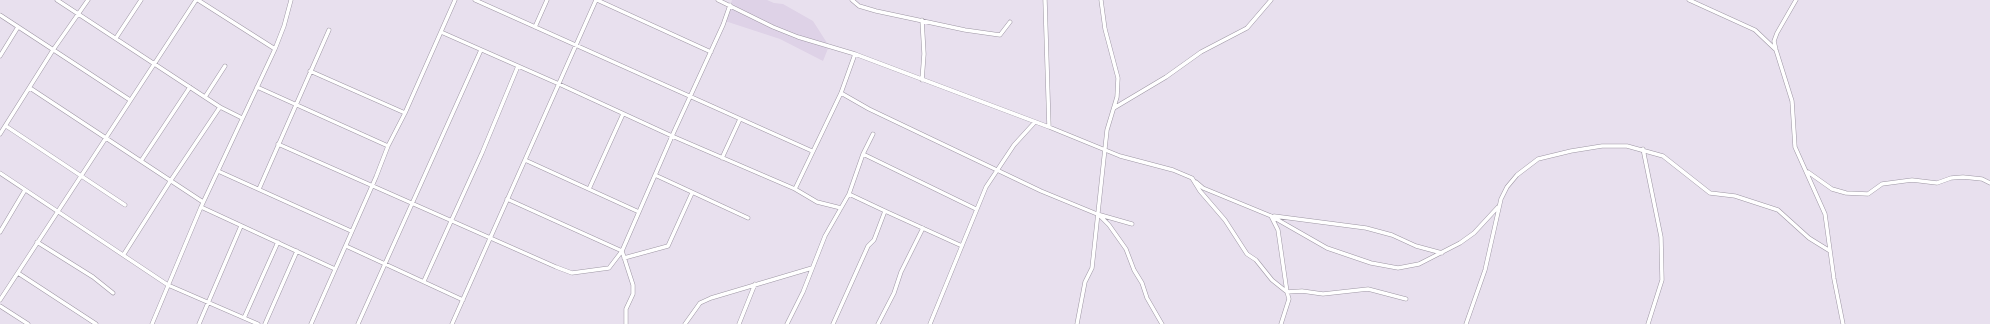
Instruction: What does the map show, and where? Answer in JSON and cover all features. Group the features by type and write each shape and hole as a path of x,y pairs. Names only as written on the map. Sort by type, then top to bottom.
{"street":[{"path":"57,0 220,107 242,118"},
{"path":"0,134 53,50 88,0"},
{"path":"116,38 140,0"},
{"path":"0,300 80,175 197,0 275,49"},
{"path":"152,324 203,202 275,49 284,26 290,1 286,0"},
{"path":"311,324 388,146 405,113 455,0"},
{"path":"475,0 812,151"},
{"path":"535,27 547,0"},
{"path":"452,324 597,0 711,52"},
{"path":"718,0 773,27 798,37 855,54 1049,127 1120,156 1173,170 1192,178 1203,188 1271,216 1328,248 1371,263 1398,268 1419,264 1460,243 1474,233 1499,207"},
{"path":"852,0 859,6 965,30 1000,35 1010,22"},
{"path":"1045,0 1049,127"},
{"path":"1077,324 1084,282 1092,268 1107,130 1114,108 1118,78 1105,29 1101,0"},
{"path":"1114,108 1166,77 1201,52 1247,28 1271,0"},
{"path":"1689,0 1755,30 1776,50"},
{"path":"1796,0 1774,41 1792,101 1795,147 1824,207 1843,324"},
{"path":"278,144 572,273 610,268 622,252 672,136 723,25 730,5"},
{"path":"0,15 130,100"},
{"path":"922,20 924,54 922,80"},
{"path":"0,56 18,27"},
{"path":"259,189 329,30"},
{"path":"441,32 672,136 796,189 817,202 841,208"},
{"path":"358,324 386,264 411,203 451,120 481,50"},
{"path":"796,189 812,151 841,93 855,54"},
{"path":"205,97 225,66"},
{"path":"424,282 482,153 518,66"},
{"path":"310,71 405,113"},
{"path":"141,161 190,87"},
{"path":"257,87 388,146"},
{"path":"30,88 203,202"},
{"path":"841,93 869,109 1041,191 1097,214 1132,224"},
{"path":"124,254 220,107"},
{"path":"589,189 623,114"},
{"path":"722,158 740,119"},
{"path":"930,324 976,209 997,170 1014,145 1035,122"},
{"path":"6,126 125,205"},
{"path":"787,324 798,303 825,236 849,194 862,154 873,134"},
{"path":"1466,324 1485,270 1499,207 1507,187 1517,176 1538,159 1571,151 1602,146 1627,146 1643,149 1663,156 1710,193 1734,196 1778,210 1809,238 1830,251"},
{"path":"1643,149 1661,237 1662,280 1648,324"},
{"path":"862,154 976,209"},
{"path":"526,160 639,212"},
{"path":"218,171 351,231"},
{"path":"1807,171 1828,188 1846,193 1861,194 1871,193 1879,185 1884,183 1912,180 1937,183 1963,176 1982,179 1990,183"},
{"path":"0,173 124,254 168,285 258,324"},
{"path":"655,175 748,218"},
{"path":"1192,178 1200,191 1225,220 1247,254 1256,260 1272,280 1287,292 1302,290 1323,294 1368,289 1406,299"},
{"path":"0,232 26,190"},
{"path":"624,258 668,246 692,193"},
{"path":"849,194 885,212 962,246"},
{"path":"507,199 622,252 633,285 633,294 626,309 626,324"},
{"path":"201,207 335,269"},
{"path":"833,324 868,246 874,240 885,212"},
{"path":"1097,214 1109,225 1126,249 1134,270 1162,324"},
{"path":"1271,216 1366,228 1392,235 1416,246 1442,253"},
{"path":"1271,216 1278,230 1289,299 1281,324"},
{"path":"199,324 210,302 241,226"},
{"path":"878,324 894,293 901,272 923,228"},
{"path":"37,242 93,276 113,293"},
{"path":"244,318 278,242"},
{"path":"346,246 463,300"},
{"path":"265,324 297,251"},
{"path":"685,324 700,303 706,300 812,268"},
{"path":"18,272 96,324"},
{"path":"739,324 755,284"},
{"path":"0,306 28,324"},
{"path":"689,324 693,313"}],"shaded area":[{"path":"732,0 767,0 774,3 783,4 813,21 829,46 823,61 780,39 725,21"}]}
